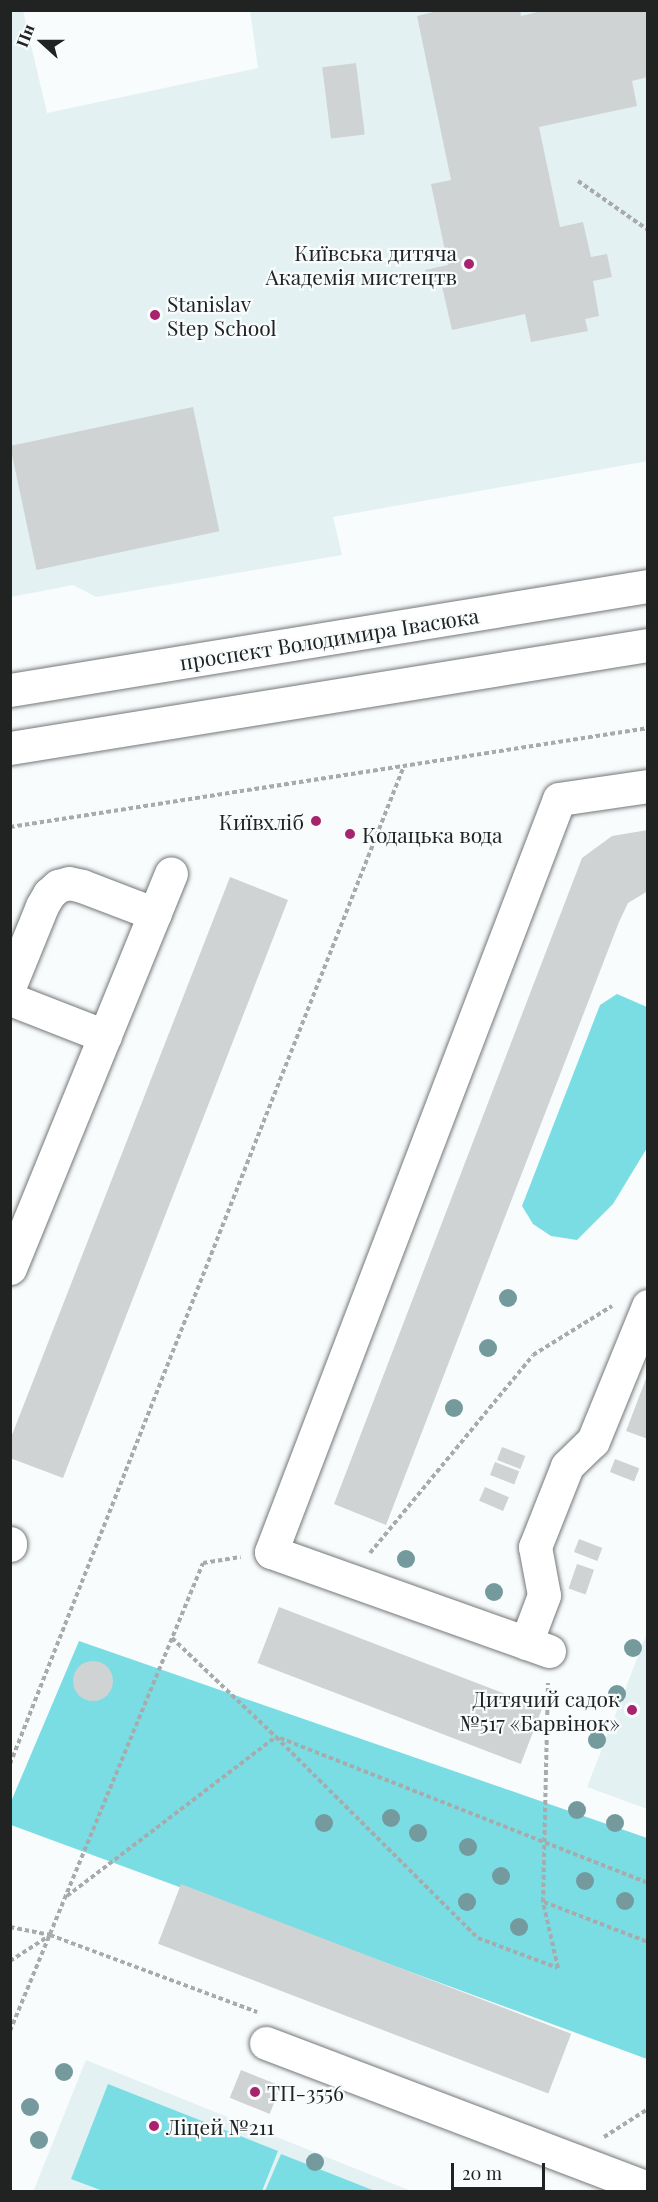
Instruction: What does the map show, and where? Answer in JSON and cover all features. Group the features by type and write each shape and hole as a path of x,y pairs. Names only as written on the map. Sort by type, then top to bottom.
{"main road":[{"name":"проспект Володимира Івасюка","path":"10,690 648,586"},
{"path":"10,748 648,645"},
{"path":"633,1304 593,1441 567,1466 535,1547 544,1595 537,1647 271,1552 559,799 648,786"},
{"path":"10,1268 171,874"},
{"path":"10,986 42,906 49,894 58,886 69,883 82,886 155,914"},
{"path":"10,999 105,1036"},
{"path":"266,2043 648,2188"}],"path":[{"path":"578,182 648,230"},
{"path":"10,827 648,728"},
{"path":"10,1764 404,766"},
{"path":"349,1579 533,1354 633,1304"},
{"path":"10,2031 203,1563 271,1552"},
{"path":"172,1638 276,1737 478,1938 558,1968 543,1902 546,1843 537,1647"},
{"path":"276,1737 648,1882"},
{"path":"65,1898 276,1737"},
{"path":"543,1902 648,1942"},
{"path":"10,1927 50,1935 276,2019 266,2043"},
{"path":"10,1961 50,1935"},
{"path":"570,2159 648,2109"}],"shaded area":[{"path":"11,11 23,11 47,113 258,68 250,11 647,11 648,461 333,517 342,555 96,597 73,585 11,597"},
{"path":"617,994 647,1007 647,1148 613,1204 577,1240 551,1236 533,1224 522,1206 600,1005"},
{"name":"Дитячий садок №517 «Барвінок»","path":"647,1633 647,1809 587,1787"},
{"path":"79,1641 647,1838 647,2059 11,1825 10,1804"},
{"name":"Ліцей №211","path":"86,2060 411,2191 33,2192"},
{"path":"108,2084 278,2151 262,2191 103,2191 71,2179"},
{"path":"281,2154 375,2191 265,2191"}],"building":[{"path":"442,10 520,10 521,16 546,10 648,10 648,77 632,81 637,106 539,127 560,227 583,222 591,257 607,254 612,277 593,281 599,316 585,319 588,331 531,342 525,314 452,330 441,282 428,284 425,270 448,265 431,184 451,180 417,16"},
{"path":"356,63 365,134 331,139 322,67"},
{"path":"193,407 219,531 36,570 10,446"},
{"path":"648,830 648,891 628,903 619,922 386,1525 334,1504 582,858 612,836"},
{"path":"230,877 288,900 63,1478 10,1458 10,1440"},
{"path":"648,1376 648,1439 626,1431"},
{"path":"502,1447 525,1456 520,1469 497,1460"},
{"path":"615,1459 639,1468 634,1481 610,1472"},
{"path":"495,1462 519,1471 514,1484 490,1475"},
{"path":"485,1487 509,1497 503,1511 479,1501"},
{"path":"579,1539 602,1548 597,1561 574,1552"},
{"path":"577,1564 594,1570 586,1594 569,1589"},
{"path":"279,1607 542,1708 521,1764 257,1663"},
{"path":"93,1661 107,1667 113,1681 107,1695 93,1701 79,1695 73,1681 79,1667"},
{"path":"181,1884 571,2034 548,2094 158,1944"},
{"name":"ТП-3556","path":"241,2070 281,2086 270,2114 230,2098"}],"place":[{"name":"Київська дитяча Академія мистецтв","path":"469,264"},
{"name":"Stanislav Step School","path":"155,315"},
{"name":"Київхліб","path":"316,821"},
{"name":"Кодацька вода","path":"350,834"},
{"name":"Дитячий садок №517 «Барвінок»","path":"632,1710"},
{"name":"ТП-3556","path":"255,2092"},
{"name":"Ліцей №211","path":"154,2126"}]}
